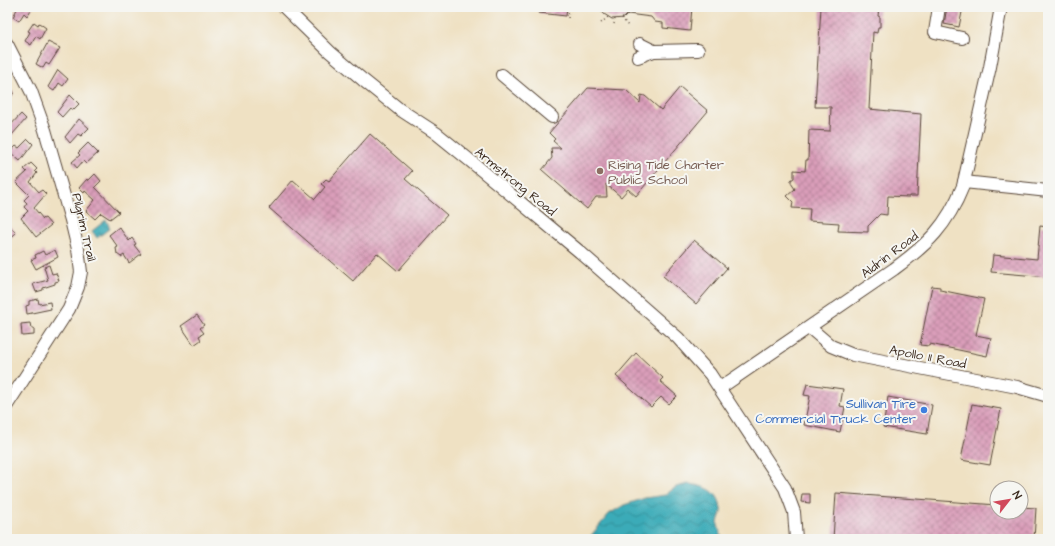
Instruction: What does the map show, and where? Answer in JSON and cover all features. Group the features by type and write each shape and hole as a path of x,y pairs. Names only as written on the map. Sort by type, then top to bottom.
{"street":[{"name":"Armstrong Road","path":"284,7 318,41 363,80 400,110 436,133 580,252 678,338 694,354 720,388 784,488 794,512 796,539"},
{"path":"939,7 935,32 962,38"},
{"name":"Aldrin Road","path":"720,388 810,328 915,254 939,230 956,203 964,182 990,67 1000,7"},
{"name":"Pilgrim Trail","path":"7,44 31,91 45,130 71,220 81,266 78,287 69,309 7,406"},
{"path":"640,44 654,51"},
{"path":"638,57 654,51 698,50"},
{"path":"502,75 552,117"},
{"path":"964,182 1048,191"},
{"name":"Apollo 11 Road","path":"810,328 831,346 853,355 1017,387 1048,396"}],"path":[{"path":"568,18 569,11"},
{"path":"601,22 608,17"},
{"path":"622,18 628,26"},
{"path":"614,19 614,24"}],"water":[{"path":"106,220 110,228 97,238 92,231"},
{"path":"688,484 700,486 710,490 720,502 721,513 718,524 721,539 588,539 609,514 624,505 645,498 665,495 676,487"}],"building":[{"path":"14,7 33,7 27,16 24,13 19,21 13,17 17,9"},
{"path":"540,7 567,7 566,16 539,13"},
{"path":"599,7 692,7 690,31 663,28 663,23 655,22 651,17 628,14 624,18 612,19 604,14"},
{"path":"821,7 879,7 878,16 880,17 880,27 878,27 877,33 873,32 869,109 921,114 917,196 888,196 887,215 880,214 868,226 868,232 838,231 839,223 809,221 810,209 792,208 793,202 787,196 795,189 791,183 791,180 794,178 794,170 805,171 806,160 808,160 809,130 830,131 831,107 815,107"},
{"path":"947,7 963,7 959,27 944,24"},
{"path":"34,22 38,25 39,23 46,28 40,39 36,36 31,45 25,41 30,32 28,31"},
{"path":"48,42 60,48 49,65 46,63 43,68 36,64"},
{"path":"58,70 68,79 63,86 59,83 54,91 48,87"},
{"path":"680,87 708,111 636,196 628,189 621,197 606,184 607,197 596,197 587,209 542,170 552,158 551,148 561,148 553,141 555,139 549,133 588,88 626,90 640,103 641,95 645,96 661,110"},
{"path":"7,88 14,92 7,104"},
{"path":"70,95 79,104 73,110 70,108 62,117 57,112"},
{"path":"21,114 26,119 11,136 7,133 7,129"},
{"path":"79,119 89,128 81,136 78,134 70,143 65,137"},
{"path":"370,134 412,171 405,179 447,215 398,271 377,253 353,281 269,208 293,180 315,199 325,187 321,184 326,179 329,181"},
{"path":"28,139 33,144 20,161 10,152 16,146 19,148"},
{"path":"88,143 98,153 86,164 83,161 77,168 72,162 80,155 78,153"},
{"path":"31,163 37,169 35,171 37,173 30,182 39,192 42,190 46,194 34,208 43,219 45,218 51,225 36,237 21,218 28,211 24,207 27,203 24,200 29,195 16,182 27,172 24,169"},
{"path":"95,174 101,181 95,187 119,212 110,219 101,213 95,219 86,211 95,200 79,188 87,179 88,181"},
{"path":"7,223 16,233 7,241"},
{"path":"1040,226 1048,227 1048,277 991,272 993,255 1037,259"},
{"path":"119,227 129,241 132,238 136,244 134,245 141,254 129,263 124,255 121,257 117,254 116,248 118,247 109,235"},
{"path":"694,240 727,268 696,304 663,276"},
{"path":"55,250 58,257 36,269 31,260 36,258 35,255 43,251 45,255"},
{"path":"49,265 52,274 56,273 59,281 43,288 43,290 36,292 33,284 48,280 44,267"},
{"path":"932,286 940,287 940,290 984,299 976,335 991,338 987,356 930,344 929,346 920,345"},
{"path":"38,299 39,304 50,302 51,309 27,314 26,306 29,305 29,301"},
{"path":"197,315 204,325 200,328 204,333 199,336 201,340 194,345 181,326"},
{"path":"30,323 31,328 34,328 34,335 22,336 21,324"},
{"path":"636,353 663,378 660,381 677,396 669,404 661,397 651,407 616,376"},
{"path":"807,384 843,389 840,406 845,407 840,432 804,425 810,396 804,395"},
{"path":"888,397 932,405 927,434 883,427"},
{"path":"972,404 1001,409 990,465 961,460"},
{"path":"836,493 989,504 989,520 1029,520 1029,508 1036,508 1034,539 833,539"},
{"path":"802,494 810,494 810,503 801,502"}],"place":[{"name":"Rising Tide Charter Public School","path":"600,171"},
{"name":"Sullivan Tire Commercial Truck Center","path":"924,410"}]}
